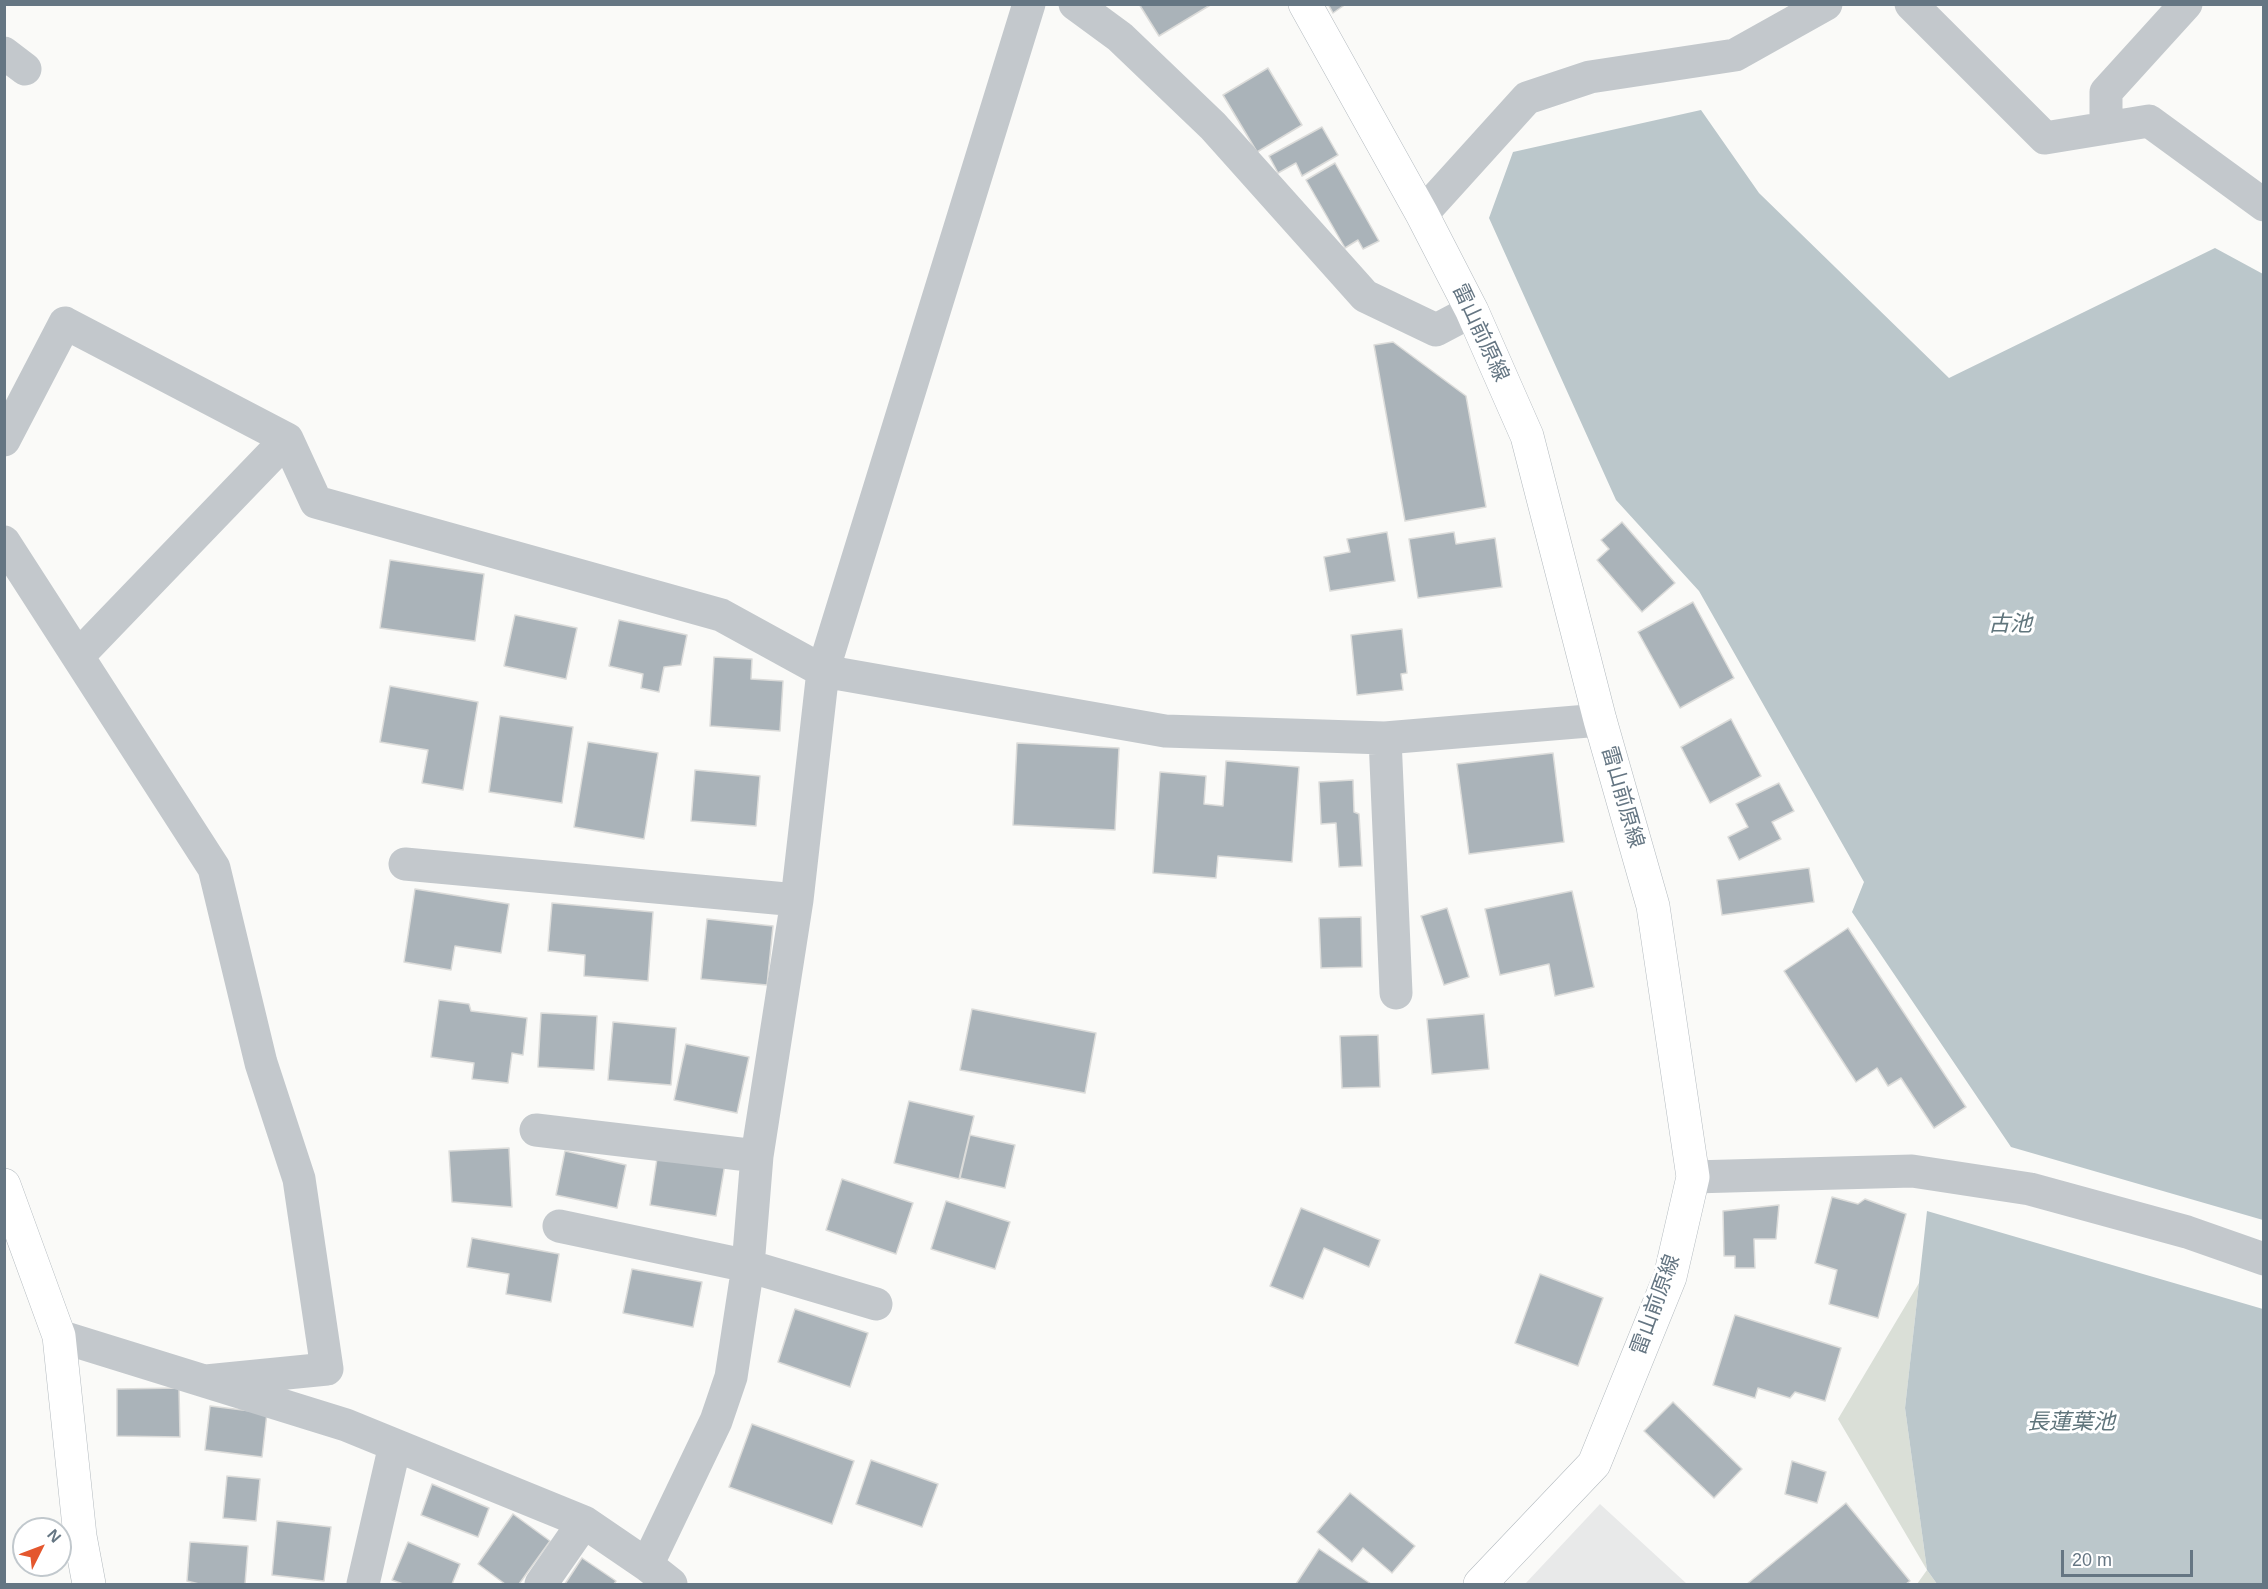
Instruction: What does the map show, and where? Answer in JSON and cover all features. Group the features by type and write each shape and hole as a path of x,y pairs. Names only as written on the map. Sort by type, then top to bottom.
{"main road":[{"name":"雷山前原線","path":"1305,4 1422,214 1472,311 1527,436 1600,720 1653,906 1693,1177 1670,1277 1593,1464 1480,1584"},
{"path":"4,1185 59,1336 80,1536 89,1584"}],"street":[{"path":"59,1336 346,1425 584,1522 659,1574 731,1377 748,1266 757,1156 797,900 823,672 1029,4"},
{"path":"1075,4 1120,37 1213,126 1365,296 1436,330 1472,311"},
{"path":"1422,214 1527,98 1590,77 1734,55 1826,4"},
{"path":"1911,4 2045,138 2149,121 2264,205"},
{"path":"2106,128 2106,92 2186,4"},
{"path":"4,440 65,323 287,439 316,501 721,615 823,672 1165,731 1385,738 1600,720"},
{"path":"78,656 287,439"},
{"path":"4,542 214,868 261,1063 298,1179 327,1369 206,1381"},
{"path":"1385,738 1396,993"},
{"path":"405,864 797,900"},
{"path":"536,1130 757,1156"},
{"path":"1693,1177 1912,1171 2030,1189 2187,1232 2264,1259"},
{"path":"559,1226 748,1266 876,1304"},
{"path":"363,1584 395,1445"},
{"path":"541,1584 584,1522"}],"shaded area":[{"path":"1919,1283 1905,1408 1927,1570 1838,1419"},
{"path":"1600,1504 1687,1584 1525,1584"},
{"path":"1927,1570 1937,1584 1917,1584"}],"water":[{"name":"古池","path":"1701,110 1759,193 1949,378 2215,248 2263,274 2263,1220 2011,1147 1852,912 1864,882 1699,591 1616,500 1489,218 1513,152"},
{"name":"長蓮葉池","path":"1927,1211 2263,1309 2263,1584 1937,1584 1927,1570 1905,1408"}],"building":[{"path":"1139,4 1212,4 1159,36"},
{"path":"1328,4 1346,4 1333,13"},
{"path":"1268,68 1302,125 1257,152 1223,95"},
{"path":"1322,127 1338,155 1302,176 1296,163 1278,173 1269,156"},
{"path":"1335,163 1379,241 1363,249 1358,240 1345,248 1306,180"},
{"path":"1393,342 1466,396 1486,507 1405,521 1374,345"},
{"path":"1622,522 1675,583 1642,612 1597,560 1609,549 1601,540"},
{"path":"1387,532 1395,581 1330,591 1324,557 1350,552 1347,539"},
{"path":"1454,532 1456,544 1495,538 1502,587 1418,598 1409,539"},
{"path":"390,560 484,574 475,641 380,628"},
{"path":"1693,602 1734,678 1680,708 1638,632"},
{"path":"515,615 577,628 566,679 504,666"},
{"path":"619,620 687,635 681,665 664,667 659,692 641,688 643,674 609,666"},
{"path":"1402,629 1407,673 1401,674 1403,690 1357,695 1351,635"},
{"path":"714,657 752,659 751,679 783,681 780,731 710,726"},
{"path":"390,686 478,702 463,790 422,783 428,750 380,742"},
{"path":"500,716 573,727 562,803 489,792"},
{"path":"1731,719 1761,776 1710,803 1681,747"},
{"path":"588,742 658,753 644,839 574,827"},
{"path":"1017,743 1119,748 1115,830 1013,825"},
{"path":"1553,753 1564,842 1469,854 1457,764"},
{"path":"1226,761 1299,767 1292,862 1218,856 1216,878 1153,873 1160,772 1206,776 1204,804 1223,806"},
{"path":"695,770 760,776 756,826 691,821"},
{"path":"1353,780 1354,812 1359,814 1362,866 1339,867 1336,823 1321,824 1319,782"},
{"path":"1779,783 1794,811 1772,822 1781,839 1739,860 1728,837 1748,827 1736,804"},
{"path":"1809,868 1814,902 1722,915 1717,880"},
{"path":"415,889 509,904 501,953 455,946 451,970 404,962"},
{"path":"1572,891 1594,987 1555,996 1549,964 1500,975 1485,909"},
{"path":"552,903 653,912 648,981 584,976 585,955 548,951"},
{"path":"1447,908 1469,977 1444,985 1421,916"},
{"path":"1361,917 1362,967 1321,968 1319,918"},
{"path":"707,919 773,926 767,985 701,979"},
{"path":"1848,928 1966,1107 1934,1128 1901,1078 1888,1086 1877,1068 1856,1082 1784,971"},
{"path":"439,1000 469,1004 471,1011 527,1018 523,1055 512,1053 508,1083 472,1079 474,1063 431,1057"},
{"path":"972,1009 1096,1033 1085,1093 960,1070"},
{"path":"541,1013 597,1016 594,1070 538,1067"},
{"path":"1484,1014 1489,1069 1432,1074 1427,1019"},
{"path":"613,1022 676,1028 671,1085 608,1080"},
{"path":"1378,1035 1380,1087 1342,1088 1340,1036"},
{"path":"686,1044 749,1057 737,1113 674,1100"},
{"path":"909,1101 974,1116 959,1179 894,1163"},
{"path":"970,1135 1015,1145 1005,1188 960,1178"},
{"path":"509,1148 512,1207 452,1202 449,1151"},
{"path":"565,1151 626,1165 617,1208 556,1195"},
{"path":"658,1152 725,1164 716,1216 650,1205"},
{"path":"842,1179 913,1203 896,1254 826,1230"},
{"path":"1832,1197 1858,1204 1865,1199 1906,1214 1878,1318 1829,1304 1837,1270 1815,1263"},
{"path":"946,1201 1010,1222 995,1269 931,1249"},
{"path":"1779,1205 1776,1239 1754,1239 1755,1268 1735,1268 1735,1256 1724,1256 1723,1211"},
{"path":"1301,1208 1380,1240 1369,1267 1324,1248 1303,1299 1270,1286"},
{"path":"472,1238 559,1254 551,1302 506,1294 509,1274 467,1267"},
{"path":"632,1269 702,1282 693,1327 623,1313"},
{"path":"1540,1274 1603,1298 1578,1366 1515,1343"},
{"path":"795,1309 868,1333 850,1387 778,1362"},
{"path":"1735,1315 1841,1348 1825,1401 1795,1392 1790,1398 1758,1388 1755,1398 1713,1385"},
{"path":"179,1388 180,1437 117,1436 117,1389"},
{"path":"1673,1402 1742,1469 1714,1498 1644,1431"},
{"path":"210,1406 267,1413 262,1457 205,1450"},
{"path":"752,1424 854,1461 832,1524 729,1487"},
{"path":"871,1460 938,1484 922,1527 856,1504"},
{"path":"1792,1461 1826,1472 1817,1503 1785,1494"},
{"path":"227,1476 260,1479 256,1521 223,1518"},
{"path":"432,1484 489,1508 478,1537 421,1515"},
{"path":"1350,1493 1415,1546 1392,1573 1363,1548 1352,1562 1317,1532"},
{"path":"1846,1503 1910,1581 1906,1584 1747,1584"},
{"path":"513,1514 550,1541 519,1584 505,1584 478,1564"},
{"path":"277,1521 331,1527 324,1581 272,1575"},
{"path":"190,1542 248,1546 245,1584 199,1584 187,1581"},
{"path":"408,1542 460,1564 452,1584 403,1584 392,1580"},
{"path":"1319,1549 1371,1584 1296,1584"},
{"path":"582,1558 616,1581 614,1584 565,1584"}]}
